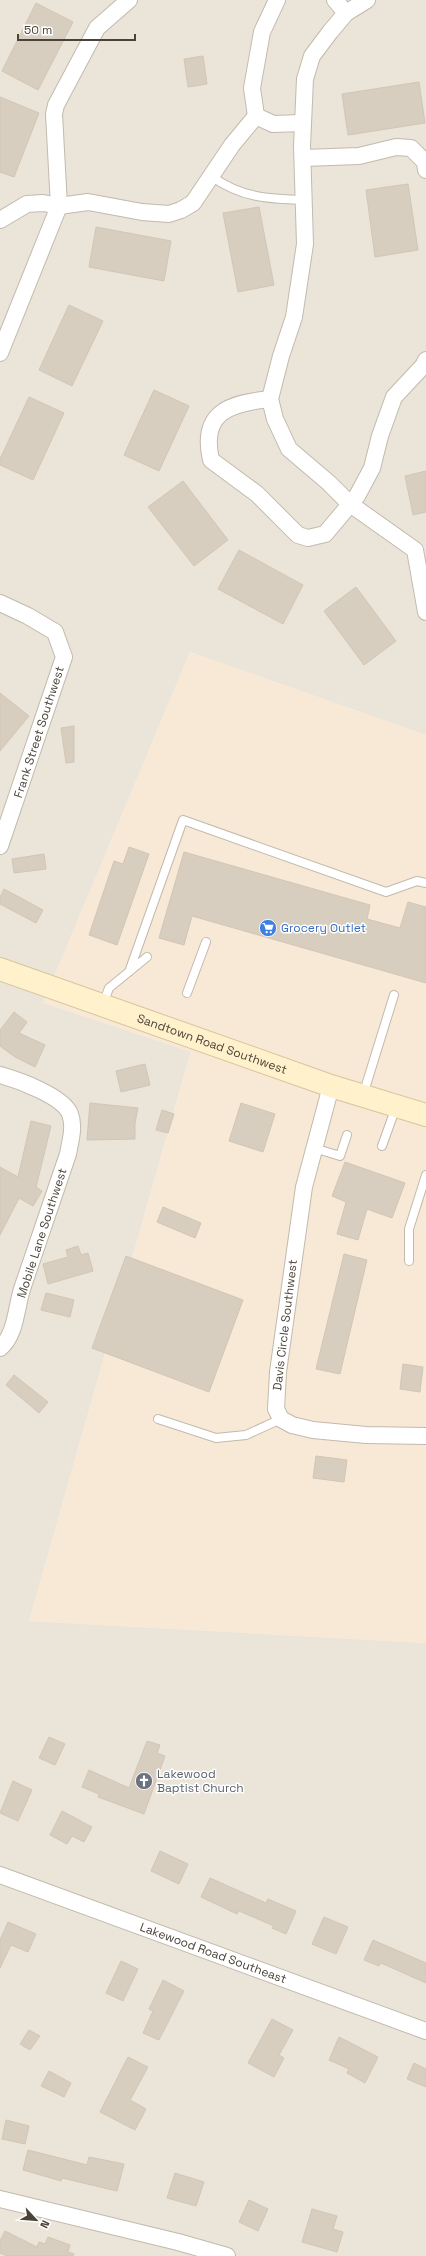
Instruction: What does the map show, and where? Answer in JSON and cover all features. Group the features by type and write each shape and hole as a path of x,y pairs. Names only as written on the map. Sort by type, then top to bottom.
{"street":[{"path":"0,353 58,206 54,114 56,106 97,28 129,0"},
{"path":"0,220 27,204 43,203 58,206 88,202 142,212 169,214 193,203 232,145 256,116 252,88 262,32 277,0"},
{"path":"335,0 346,13"},
{"path":"367,0 346,13 312,56 305,79 302,123 305,244 301,279 294,317 281,356 270,399 275,419 289,449 329,483 350,504 421,549 426,612"},
{"path":"256,116 273,124 302,123"},
{"path":"303,158 359,156 396,148 411,148 425,162 426,170"},
{"path":"270,399 243,402 222,412 214,421 208,438 211,460 257,494 298,535 308,538 325,534 358,496 372,468 380,436 394,397 423,366 426,360"},
{"name":"Frank Street Southwest","path":"0,603 28,616 55,632 64,657 0,846"},
{"name":"Sandtown Road Southwest","path":"0,969 103,1004 331,1086 426,1115"},
{"name":"Mobile Lane Southwest","path":"0,1075 58,1100 70,1113 72,1131 68,1154 22,1291 11,1331 5,1344 0,1348"},
{"name":"Davis Circle Southwest","path":"281,1419 276,1409 278,1372 304,1186 331,1086"},
{"path":"281,1419 292,1425 313,1430 366,1435 426,1436"},
{"name":"Lakewood Road Southeast","path":"0,1875 426,2031"},
{"path":"0,2199 178,2242 227,2256"}],"lane":[{"path":"211,176 237,192 249,196 305,200"},
{"path":"129,972 183,820 386,892 417,881 426,883"},
{"path":"187,993 206,942"},
{"path":"103,1004 109,988 147,957"},
{"path":"363,1096 394,995"},
{"path":"382,1146 396,1106"},
{"path":"314,1148 340,1156 347,1135"},
{"path":"409,1261 409,1229 426,1175"},
{"path":"158,1418 216,1438 246,1436 281,1419"}],"shaded area":[{"path":"0,0 426,0 426,735 190,652 43,1003 191,1051 29,1621 426,1643 426,2256 0,2256"},
{"path":"190,652 426,735 426,1643 29,1621 191,1052 43,1003"}],"building":[{"path":"36,3 73,22 38,90 2,71"},
{"path":"203,56 207,84 188,87 184,59"},
{"path":"419,82 425,123 348,135 342,94"},
{"path":"0,97 39,113 14,177 0,172"},
{"path":"408,184 418,250 375,257 366,190"},
{"path":"259,207 274,285 238,292 223,213"},
{"path":"96,227 171,241 164,281 89,267"},
{"path":"69,305 103,321 72,386 39,370"},
{"path":"154,390 189,406 159,471 124,455"},
{"path":"29,397 64,413 33,480 0,465 0,459"},
{"path":"426,471 426,512 413,515 405,476"},
{"path":"183,481 228,540 194,566 148,507"},
{"path":"239,550 303,585 283,624 218,589"},
{"path":"356,587 396,641 364,665 324,611"},
{"path":"0,693 29,716 0,751"},
{"path":"74,726 74,762 66,763 61,728"},
{"path":"129,847 149,854 117,945 89,935 114,861 123,864"},
{"path":"184,852 370,905 367,919 400,928 408,902 426,907 426,983 192,916 184,945 159,938"},
{"path":"44,854 46,869 14,873 12,859"},
{"path":"4,889 43,910 36,923 0,904 0,897"},
{"path":"14,1012 27,1022 19,1033 45,1045 35,1067 15,1057 0,1046 0,1030"},
{"path":"145,1064 150,1085 121,1092 116,1071"},
{"path":"90,1103 138,1108 135,1123 135,1139 87,1140"},
{"path":"241,1103 275,1114 263,1152 229,1141"},
{"path":"162,1110 174,1114 168,1133 156,1130"},
{"path":"31,1121 51,1126 36,1187 42,1191 33,1206 19,1198 0,1235 0,1167 18,1177"},
{"path":"345,1162 405,1183 392,1218 367,1209 358,1240 337,1234 346,1202 332,1196"},
{"path":"163,1207 201,1223 195,1238 157,1222"},
{"path":"78,1246 81,1255 88,1253 93,1271 48,1284 43,1264 68,1257 66,1250"},
{"path":"344,1254 367,1260 340,1374 316,1369"},
{"path":"126,1256 243,1300 209,1392 92,1348"},
{"path":"46,1293 74,1300 70,1317 41,1310"},
{"path":"403,1364 423,1367 420,1392 400,1389"},
{"path":"14,1375 48,1402 39,1413 6,1385"},
{"path":"316,1456 347,1460 344,1482 313,1478"},
{"path":"49,1737 65,1744 55,1765 39,1758"},
{"name":"Lakewood Baptist Church","path":"147,1741 160,1745 157,1753 165,1756 144,1814 98,1797 99,1794 82,1787 89,1770 129,1788"},
{"path":"13,1781 32,1790 18,1821 0,1813"},
{"path":"62,1811 92,1827 84,1842 72,1836 67,1844 50,1835"},
{"path":"160,1851 188,1864 179,1884 151,1871"},
{"path":"210,1878 266,1903 268,1899 296,1911 286,1934 272,1928 274,1926 239,1911 237,1914 201,1897"},
{"path":"324,1917 348,1927 336,1954 312,1944"},
{"path":"8,1922 36,1934 28,1952 11,1945 0,1968 0,1940"},
{"path":"373,1940 426,1963 426,1983 381,1963 379,1966 364,1960"},
{"path":"121,1961 138,1969 123,2001 106,1993"},
{"path":"163,1980 184,1991 159,2040 143,2033 153,2011 149,2009"},
{"path":"272,2019 293,2030 279,2055 284,2058 274,2077 248,2063"},
{"path":"29,2030 40,2036 30,2050 20,2044"},
{"path":"339,2037 378,2057 365,2083 347,2073 349,2069 329,2060"},
{"path":"128,2057 148,2067 130,2100 146,2109 135,2130 100,2112"},
{"path":"414,2063 426,2069 426,2087 407,2079"},
{"path":"49,2071 71,2083 64,2097 41,2086"},
{"path":"6,2120 29,2126 25,2144 2,2139"},
{"path":"28,2150 87,2165 89,2157 124,2164 117,2191 62,2178 61,2181 23,2170"},
{"path":"175,2173 204,2182 196,2206 167,2198"},
{"path":"249,2200 268,2209 258,2231 239,2222"},
{"path":"312,2209 337,2216 333,2229 343,2232 337,2252 302,2242"},
{"path":"5,2231 37,2247 39,2242 45,2244 48,2237 70,2245 68,2252 74,2254 73,2256 7,2256 0,2253 0,2241"}],"place":[{"name":"Grocery Outlet","path":"268,928"},
{"name":"Lakewood Baptist Church","path":"144,1781"}]}
